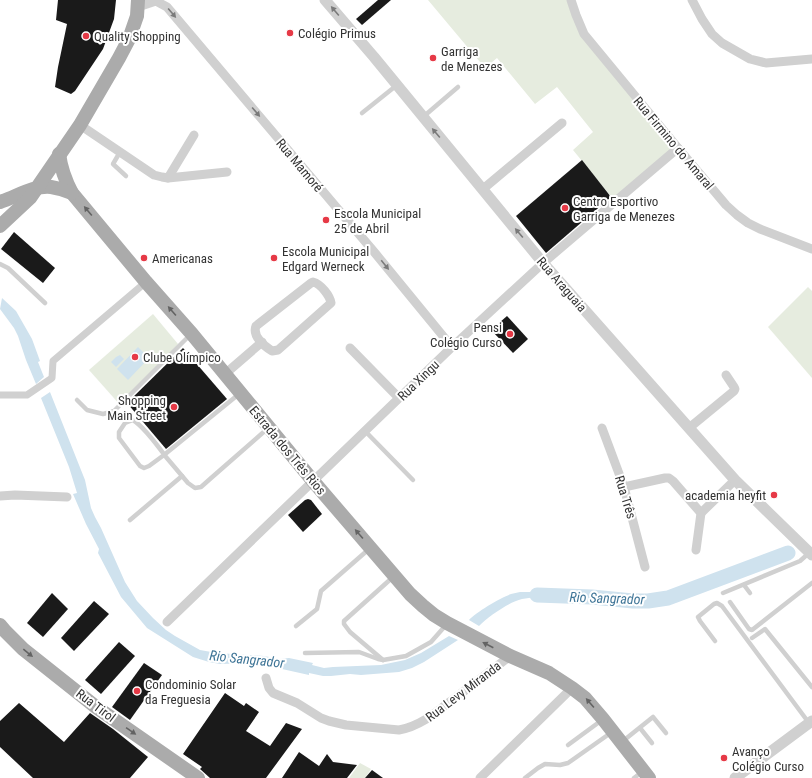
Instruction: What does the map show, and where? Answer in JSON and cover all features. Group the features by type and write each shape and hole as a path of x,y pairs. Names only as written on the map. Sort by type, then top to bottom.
{"main road":[{"path":"0,226 30,198 80,125 129,39 137,16 138,3"},
{"name":"Estrada dos Três Rios","path":"59,154 64,179 72,193 146,282 192,334 313,481 410,594 434,615 447,623 510,656 549,673 585,698 617,737 642,776"},
{"path":"0,202 37,188 56,188 72,193"},
{"name":"Rua Tirol","path":"0,625 23,649 96,707 198,778"}],"street":[{"name":"Rua Araguaia","path":"325,0 543,263 735,480 811,554"},
{"name":"Rua Firmino do Amaral","path":"571,0 584,34 726,205 748,223 812,249"},
{"path":"692,0 712,34 722,43 750,59 766,62 812,59"},
{"name":"Rua Mamoré","path":"138,3 156,1 167,7 375,253 452,347"},
{"path":"483,189 562,123"},
{"path":"80,125 154,175 168,178 227,172"},
{"path":"168,178 194,135"},
{"name":"Rua Xingu","path":"166,622 452,347 543,263 678,148"},
{"path":"0,395 28,395 52,378 53,361 146,282"},
{"path":"311,283 318,283 330,299 328,306 278,350 272,351 262,342 255,334 256,326 311,283"},
{"path":"225,374 262,342"},
{"path":"350,348 399,398"},
{"path":"689,428 734,391 734,387 726,375"},
{"name":"Rua Três","path":"602,428 624,487 645,567"},
{"path":"624,487 660,478 669,478 701,513"},
{"path":"696,550 701,513 735,480"},
{"path":"0,496 15,495 66,497"},
{"name":"Rua Levy Miranda","path":"266,678 272,692 297,702 329,721 346,726 399,730 407,729 430,717 510,656"},
{"path":"480,778 572,688"},
{"path":"735,778 810,722"}],"lane":[{"path":"362,112 396,85"},
{"path":"423,117 458,87"},
{"path":"120,152 113,164 126,176"},
{"path":"0,264 8,268 45,304"},
{"path":"77,400 87,410 103,414 114,410 192,334"},
{"path":"240,393 164,455 144,468 140,466 119,438 118,432 125,423 133,420 139,424 164,455 188,483 195,488 200,486 268,427"},
{"path":"365,430 413,480"},
{"path":"130,520 182,476"},
{"path":"296,626 316,609 321,592 370,548"},
{"path":"723,593 800,561 811,554"},
{"path":"383,660 350,632 344,624 344,621 394,576"},
{"path":"730,602 749,629 752,630 812,582"},
{"path":"744,585 750,593"},
{"path":"715,641 698,617 714,604 718,603 722,606 810,722"},
{"path":"305,653 359,652 383,660 406,656 431,642 447,623"},
{"path":"752,638 765,629 812,687"},
{"path":"525,778 545,764 560,765 568,763 617,737 640,728 653,718 666,733"},
{"path":"568,745 603,719"},
{"path":"640,728 652,743"}],"shaded area":[{"path":"428,0 568,0 574,21 677,146 614,200 573,150 593,132 557,87 535,104 497,58 485,68"},
{"path":"808,287 812,291 812,378 768,327"},
{"name":"Clube Olímpico","path":"153,314 178,344 121,406 89,370"},
{"path":"360,763 371,769 365,778 349,778"}],"water":[{"path":"2,298 16,311 32,339 40,361 38,362 44,377 36,384 18,336 0,309"},
{"path":"138,347 149,358 128,380 117,369"},
{"path":"120,355 124,359 116,367 111,362"},
{"path":"50,392 85,480 91,508 125,582 137,601 166,630 175,636 200,650 280,659 289,658 313,663 312,665 324,668 381,665 405,660 421,653 449,636 458,640 412,668 399,672 361,675 350,674 323,676 309,673 309,675 253,663 220,664 193,657 147,628 121,597 98,553 99,549 73,494 77,493 69,467 41,398"},
{"path":"533,592 557,596 522,599 511,603 499,610 479,626 469,620 477,613 495,602 511,594"}],"building":[{"name":"Quality Shopping","path":"58,0 116,0 114,19 103,49 75,91 71,94 55,87 67,24 56,20"},
{"path":"378,0 391,0 362,25 356,19"},
{"name":"Centro Esportivo Garriga de Menezes","path":"582,160 611,197 546,253 516,216"},
{"path":"14,232 55,268 43,283 1,249"},
{"name":"Pensi Colégio Curso","path":"507,316 528,339 513,353 491,330"},
{"path":"183,348 227,399 166,449 127,403"},
{"path":"308,499 311,500 322,514 303,532 288,515"},
{"path":"52,593 68,609 43,637 27,623"},
{"path":"94,601 109,614 74,651 61,638"},
{"path":"119,642 135,656 101,694 85,680"},
{"name":"Condominio Solar da Freguesia","path":"144,663 162,675 130,720 112,707"},
{"path":"225,693 244,706 246,703 259,712 246,731 270,746 286,723 302,729 266,778 210,778 200,769 202,767 183,754"},
{"path":"19,703 64,742 90,713 148,757 130,778 33,778 0,747 0,721"},
{"path":"299,752 319,766 327,754 333,762 357,765 347,778 282,778"},
{"path":"372,770 383,778 365,778"}],"waterway":[{"name":"Rio Sangrador","path":"537,595 592,597 633,601 648,601 668,598 788,553"}],"place":[{"name":"Colégio Primus","path":"290,33"},
{"name":"Quality Shopping","path":"86,36"},
{"name":"Garriga de Menezes","path":"433,58"},
{"name":"Centro Esportivo Garriga de Menezes","path":"565,208"},
{"name":"Escola Municipal 25 de Abril","path":"326,220"},
{"name":"Americanas","path":"144,258"},
{"name":"Escola Municipal Edgard Werneck","path":"274,258"},
{"name":"Pensi Colégio Curso","path":"510,334"},
{"name":"Clube Olímpico","path":"135,357"},
{"name":"Shopping Main Street","path":"174,407"},
{"name":"academia heyfit","path":"774,495"},
{"name":"Condominio Solar da Freguesia","path":"137,691"},
{"name":"Avanço Colégio Curso","path":"724,758"}]}
